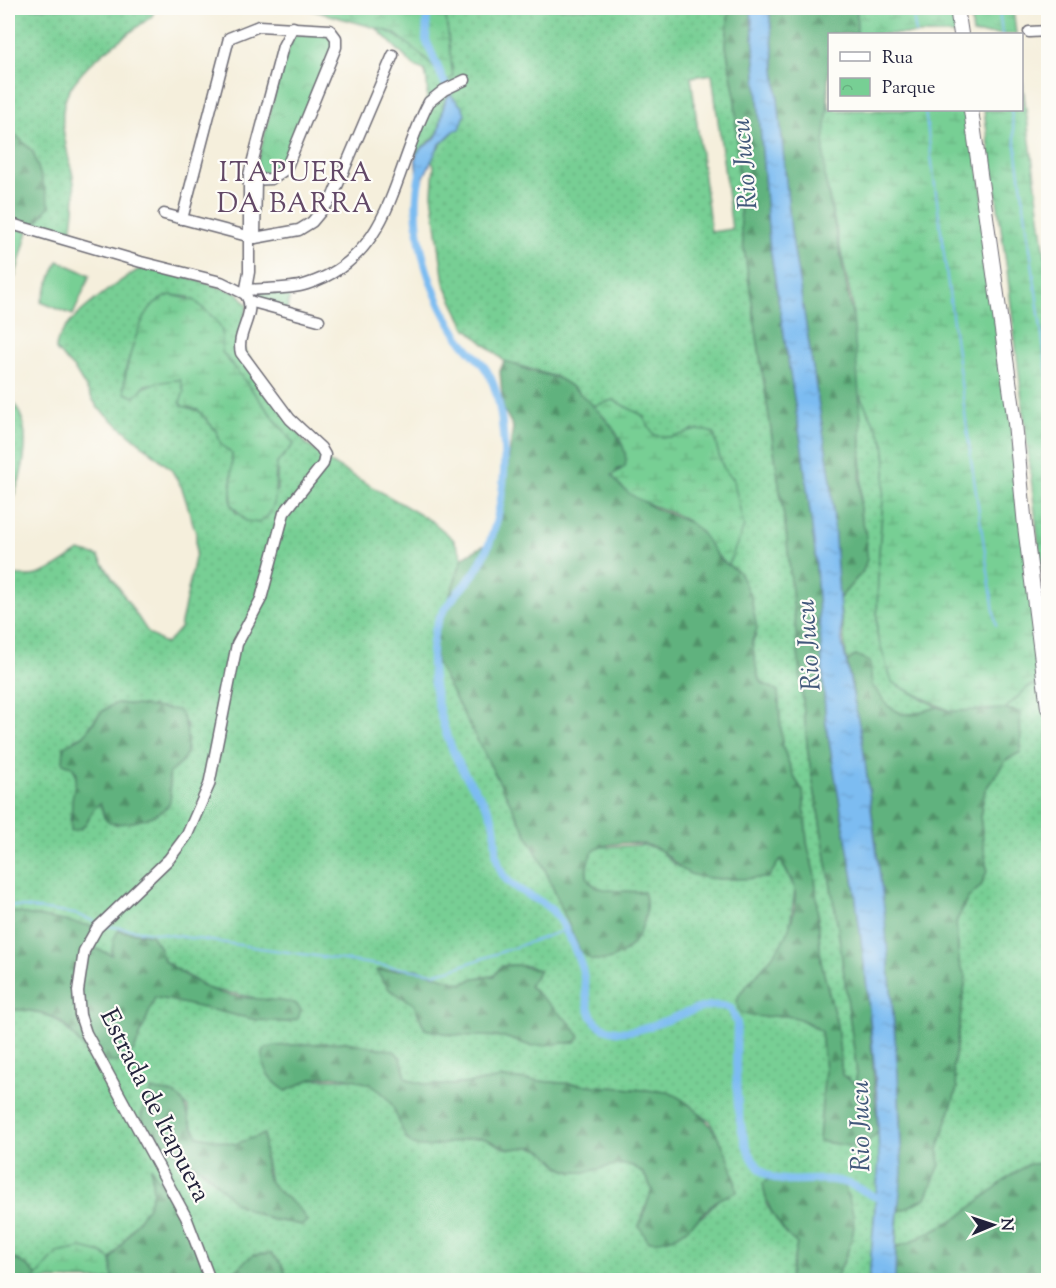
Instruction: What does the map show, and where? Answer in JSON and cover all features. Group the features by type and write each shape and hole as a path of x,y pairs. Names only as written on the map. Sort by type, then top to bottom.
{"main road":[{"path":"957,8 961,33"},
{"path":"971,111 1016,423 1024,526 1048,708"}],"street":[{"path":"182,219 229,38 254,27 330,30 336,38 336,47 286,169 275,178 252,180"},
{"path":"247,295 252,180 283,46 293,27"},
{"path":"1029,32 1048,31"},
{"path":"164,214 251,237 275,236 299,230 326,209 393,54"},
{"path":"247,295 306,284 344,265 360,252 380,224 429,102 446,89 465,80"},
{"path":"8,223 221,282 247,295 319,320"},
{"name":"Estrada de Itapuera","path":"210,1281 186,1217 86,1033 80,1015 78,991 84,951 97,928 180,847 203,801 213,768 240,635 261,599 284,513 325,460 321,448 290,419 241,352 240,342 249,309 247,295"}],"green space":[{"path":"8,8 155,8 152,16 87,68 70,89 65,100 64,136 75,190 71,238 42,230 37,223 50,205 8,127"},
{"path":"304,8 445,8 453,77 449,80 445,79 424,57 394,33"},
{"path":"445,8 729,8 726,46 735,96 741,228 786,531 808,753 837,921 857,1073 855,1084 842,1075 837,1025 821,962 815,876 807,843 803,791 794,777 782,745 778,691 763,683 753,665 752,646 756,635 739,572 728,565 735,546 736,534 737,511 733,478 722,465 714,434 692,430 674,437 654,435 642,415 613,400 593,406 574,388 556,377 504,361 465,327 444,283 432,194 434,165 431,161 442,143 462,121 463,113 449,94 444,103 440,127 436,135 418,153 406,153 423,113 427,81 424,70 414,66 375,27 405,42 445,79","holes":["712,74 732,229 711,232 691,77"]},
{"path":"729,8 751,8 769,241 802,448 815,551 826,724 854,884 867,987 878,1132 861,1148 819,1141 825,1069 821,1031 798,1018 752,1016 740,1013 738,1007 739,995 780,946 792,920 795,890 780,860 768,878 719,879 690,874 652,846 628,843 598,847 587,864 587,876 591,883 606,890 644,892 646,912 640,931 628,948 611,959 592,960 580,951 544,867 436,662 435,639 463,557 492,541 500,520 513,427 503,408 500,371 504,361 557,378 591,403 621,442 625,455 625,467 617,470 620,486 652,507 691,523 704,535 720,560 739,572 751,597 757,629 752,641 758,677 762,683 778,691 782,745 794,777 803,791 807,843 815,876 821,962 837,1025 842,1075 855,1084 857,1073 837,921 808,753 786,531 741,228 735,96 726,46"},
{"path":"769,8 857,8 857,33 828,33 825,178 855,328 861,421 860,514 866,533 867,559 863,571 839,599 831,481 791,232"},
{"path":"857,8 957,8 961,33 857,33"},
{"path":"970,8 1013,8 1016,33 973,33"},
{"path":"324,31 335,43 279,173 261,175 257,164 281,69 294,35"},
{"path":"1023,88 1048,277 1048,625 1007,270 984,111 1023,111"},
{"path":"828,109 828,111 972,111 1043,681 1028,687 1005,709 950,711 892,682 877,635 878,566 886,462 884,442 859,394 852,302 825,178 824,144"},
{"path":"8,127 33,152 50,205 33,228 8,221"},
{"path":"8,226 28,231 15,277 8,275"},
{"path":"58,261 90,275 73,315 41,302"},
{"path":"147,265 238,293 248,305 238,340 305,443 331,463 433,522 453,539 463,557 435,639 436,661 544,867 580,951 626,951 640,931 645,916 644,892 606,890 591,883 587,876 587,864 598,847 643,845 659,849 674,864 717,879 768,878 780,859 795,889 789,932 781,947 741,992 771,1016 793,1015 821,1031 825,1069 819,1141 861,1148 878,1132 879,1161 869,1280 835,1280 844,1261 788,1182 772,1177 766,1204 786,1234 797,1244 789,1280 288,1280 282,1265 229,1275 219,1274 194,1241 151,1169 153,1192 148,1206 111,1260 102,1253 57,1253 38,1277 26,1265 8,1255 8,1009 31,1011 48,1016 63,1026 79,1043 134,1051 155,997 257,1020 288,1022 252,997 209,989 164,961 160,948 151,935 119,930 113,941 113,955 91,947 92,926 8,911 8,573 18,576 37,575 46,572 79,551 98,556 149,634 166,644 180,628 196,553 196,533 182,488 171,469 98,408 75,370 56,350 58,340 78,315 108,290","holes":["171,295 188,297 216,320 222,331 222,352 294,444 277,463 277,491 237,514 231,504 232,454 221,444 217,432 198,410 189,408 181,399 184,392 180,379 125,393 124,379 131,352","117,703 166,709 187,724 184,759 169,772 170,796 148,816 133,822 115,821 104,818 100,803 92,808 81,829 70,821 76,784 76,777 71,766 74,739 84,736 106,709","506,965 529,966 539,971 529,986 559,1014 531,1046 504,1037 452,1035 425,1029 414,1004 390,990 377,970 416,969 463,984 474,978 494,976","346,1042 394,1051 401,1058 406,1078 427,1084 453,1085 503,1078 668,1092 710,1121 725,1151 735,1181 704,1215 692,1224 639,1226 652,1190 644,1175 634,1167 624,1164 577,1172 561,1168 548,1155 533,1147 509,1149 494,1141 475,1137 407,1140 391,1102 370,1083 353,1079 311,1079 286,1091 275,1046","161,1091 173,1095 188,1107 189,1120 198,1136 235,1144 249,1140 266,1159 270,1183 280,1192 302,1225 269,1219 249,1210 187,1158 147,1134"]},
{"path":"291,289 287,310 256,298 257,293"},
{"path":"171,295 194,300 216,320 222,331 222,352 294,444 277,463 274,504 271,511 259,523 246,521 231,504 232,454 221,444 217,432 198,410 182,406 180,402 184,392 180,379 145,385 135,397 125,393 126,373 137,333 154,304"},
{"path":"859,394 884,442 886,462 878,566 877,635 899,686 938,707 914,714 897,712 882,700 856,655 847,662 839,599 862,571 866,533 860,514 862,477"},
{"path":"8,396 17,408 22,421 25,451 19,481 8,508"},
{"path":"613,400 642,415 654,435 672,437 697,430 714,433 722,464 733,478 744,527 728,565 722,561 691,523 630,494 612,475 625,467 624,451 611,425 593,406"},
{"path":"856,655 870,662 872,685 888,706 902,714 914,714 938,707 950,711 1005,709 1020,712 1021,752 1006,760 985,790 980,816 987,871 981,886 968,898 956,922 959,963 966,977 953,1069 957,1088 938,1149 940,1164 926,1198 898,1212 901,1156 896,1044 874,825 847,662"},
{"path":"1043,681 1048,727 1048,1163 1029,1164 1010,1176 959,1217 911,1242 896,1247 898,1212 926,1198 940,1164 938,1149 957,1088 953,1069 966,977 959,963 956,922 968,897 981,886 987,871 980,816 985,790 1006,760 1020,712 1005,709 1028,687"},
{"path":"117,703 178,710 181,714 187,734 187,749 182,762 169,773 170,801 153,816 134,822 116,824 106,820 100,803 83,827 71,831 72,799 77,773 71,766 63,763 64,746 83,736 101,713"},
{"path":"8,911 92,926 91,947 112,955 113,941 118,931 151,935 160,948 164,961 197,983 228,995 295,1003 301,1010 298,1019 287,1022 257,1020 155,997 134,1051 118,1062 93,1063 75,1037 59,1021 39,1012 8,1009"},
{"path":"516,965 540,970 529,986 571,1024 580,1037 575,1042 531,1046 504,1037 452,1035 425,1029 414,1004 390,990 376,971 416,969 463,984 474,978 494,976 501,966"},
{"path":"346,1042 394,1051 401,1058 406,1078 427,1084 453,1085 503,1078 668,1092 695,1109 715,1133 729,1161 737,1192 717,1200 693,1224 677,1235 669,1239 648,1241 639,1226 652,1190 644,1175 635,1167 625,1164 590,1171 566,1170 540,1149 530,1147 509,1149 481,1138 430,1147 416,1146 406,1137 390,1102 374,1087 354,1079 321,1077 311,1079 286,1091 271,1079 263,1063 264,1049 275,1046"},
{"path":"151,1090 175,1095 181,1099 192,1128 198,1136 235,1144 264,1134 265,1164 269,1180 276,1190 298,1208 307,1221 302,1225 269,1219 236,1204 205,1171 147,1134 141,1116"},
{"path":"1048,1163 1048,1280 895,1280 896,1247 911,1242 959,1217 1010,1176 1029,1164"},
{"path":"151,1167 194,1241 219,1274 229,1275 253,1255 271,1253 282,1265 288,1280 113,1280 111,1260 148,1206 153,1192"},
{"path":"772,1177 788,1182 842,1182 854,1221 851,1243 835,1280 789,1280 797,1244 779,1224 767,1201 763,1183"},
{"path":"82,1248 102,1253 111,1260 113,1280 34,1280 57,1253"},
{"path":"8,1255 26,1265 38,1277 34,1280 8,1280"}],"water":[{"name":"Rio Jucu","path":"751,8 769,8 791,232 831,481 842,641 862,739 884,908 898,1074 902,1172 896,1231 895,1280 869,1280 879,1161 877,1096 867,987 854,884 826,724 815,551 802,448 769,241"},
{"path":"450,94 463,108 465,114 460,129 455,130 439,145 421,183 417,169 417,153 435,138 439,131 445,102"}],"waterway":[{"path":"427,8 426,40 448,91"},
{"path":"912,8 916,33"},
{"path":"999,8 1002,33"},
{"path":"925,111 971,459 996,625"},
{"path":"1011,111 1048,379"},
{"path":"421,170 417,191 417,213 419,235 429,278 458,336 488,372 498,397 502,424 504,467 497,520 477,569 440,617 434,633 432,652 436,694 447,735 462,769 491,815 495,829 497,859 502,873 514,886 544,904 557,916 581,965 591,1014 601,1026 616,1031 633,1031 703,1007 718,1006 731,1009 737,1023 737,1087 743,1134 750,1155 761,1170 777,1179 784,1180 839,1181 853,1185 883,1200"},
{"path":"8,905 75,914 94,921"},
{"path":"107,926 434,973 449,970 565,930"}],"district":[{"name":"ITAPUERA DA BARRA","path":"296,190"}]}
